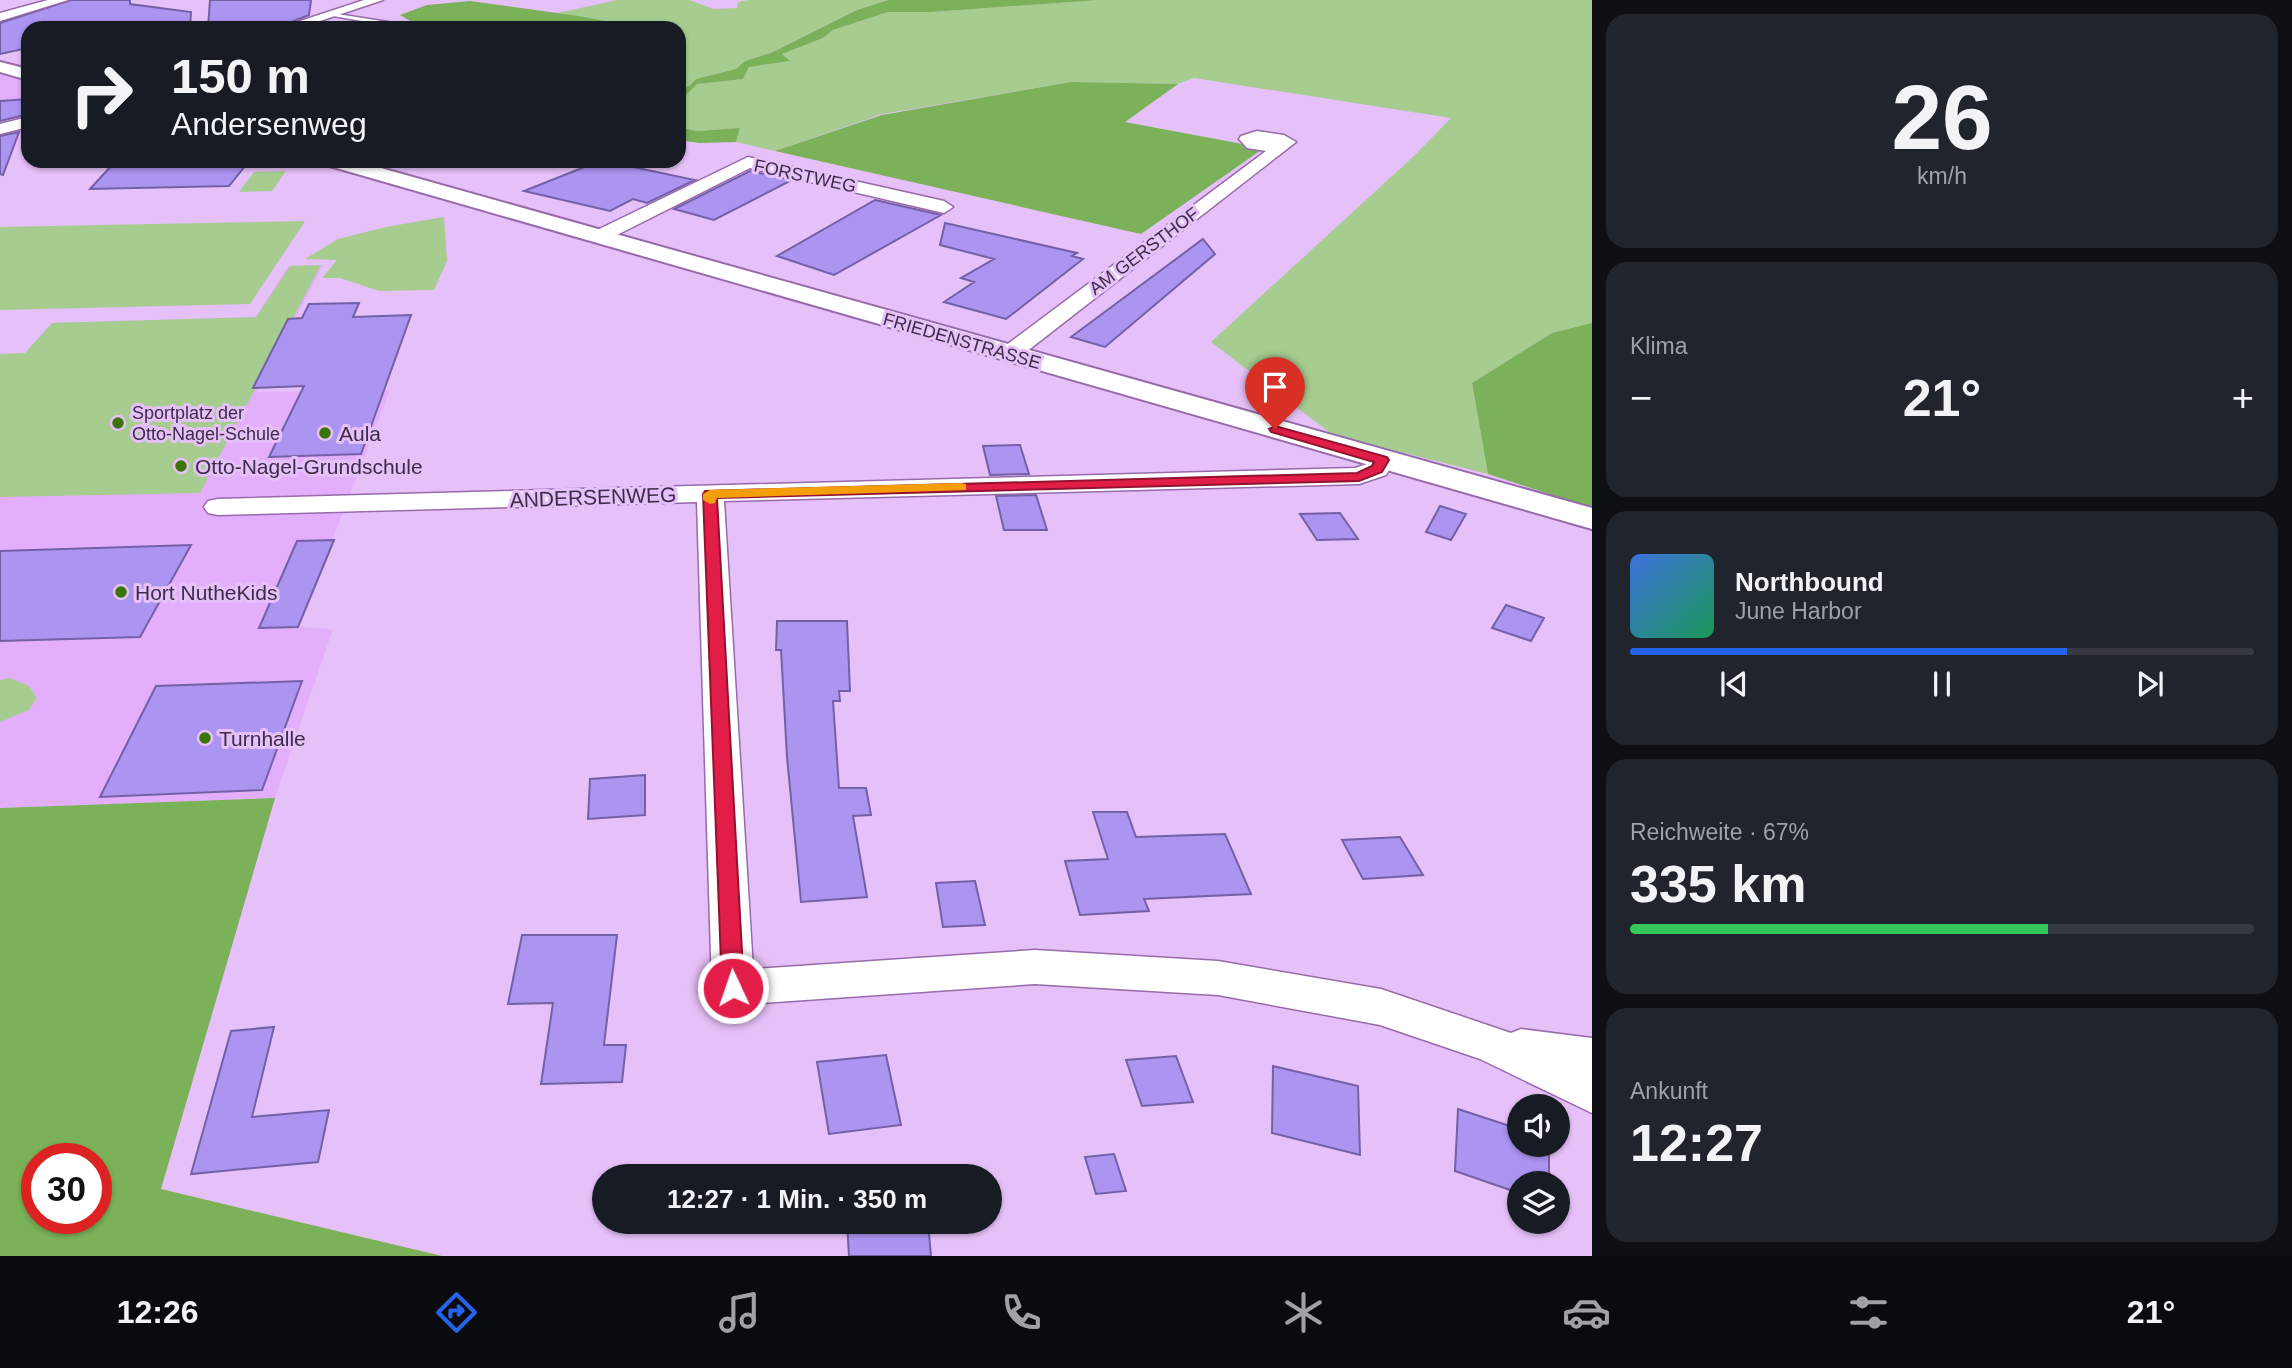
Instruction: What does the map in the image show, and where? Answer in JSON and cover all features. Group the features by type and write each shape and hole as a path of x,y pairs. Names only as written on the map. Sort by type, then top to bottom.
{"main road":[{"path":"0,67 21,73"},
{"name":"FRIEDENSTRASSE","path":"360,168 1592,519"}],"street":[{"path":"0,16 62,0"},
{"path":"308,21 377,0"},
{"path":"0,128 21,124"},
{"name":"AM GERSTHOF","path":"1009,354 1280,149"},
{"name":"FORSTWEG","path":"598,237 748,162 944,206"},
{"name":"ANDERSENWEG","path":"218,507 1359,477 1377,469 1382,460"},
{"path":"710,494 733,988 1035,967 1218,978 1381,1007 1495,1046 1556,1073 1592,1093"},
{"path":"1495,1046 1592,1057"}],"lane":[{"path":"333,13 375,21"}],"shaded area":[{"path":"0,74 21,80 21,122 0,126"},
{"name":"Otto-Nagel-Grundschule","path":"323,265 257,392 390,390 299,627 333,629 275,798 0,808 0,354 25,353 52,323 256,317 288,266"}],"green space":[{"path":"617,0 689,0 714,9 737,8 738,2 748,0 888,0 857,10 773,52 745,61 736,69 696,79 686,87 686,21 602,21 558,13"},
{"path":"888,0 1099,0 932,12 888,12 833,30 823,38 782,54 790,61 749,67 743,79 697,84 686,95 686,87 696,79 736,69 745,61 773,52 857,10"},
{"path":"1099,0 1592,0 1592,323 1552,333 1472,383 1488,474 1333,435 1211,342 1415,155 1451,118 1194,78 1178,84 1071,82 882,114 775,151 736,142 740,128 697,131 686,129 686,95 696,84 743,79 749,67 789,61 782,54 823,38 833,30 888,12 933,12"},
{"path":"470,1 604,21 410,21 400,15 427,5"},
{"path":"1071,82 1178,84 1125,122 1264,148 1141,234 775,151 882,115"},
{"path":"740,128 736,142 686,141 686,129 697,131"},
{"path":"286,171 272,191 239,192 254,172"},
{"path":"444,217 447,261 434,290 379,291 340,278 322,278 337,260 305,259 338,239"},
{"path":"305,221 250,304 0,310 0,227"},
{"name":"Sportplatz der Otto-Nagel-Schule","path":"321,265 200,493 0,497 0,354 25,353 52,323 256,317 290,266"},
{"path":"1592,323 1592,508 1488,474 1472,383 1552,333"},
{"path":"10,678 29,686 37,698 29,710 0,722 0,680"},
{"path":"275,798 161,1189 442,1256 0,1256 0,808"}],"building":[{"path":"71,0 130,0 130,4 191,12 190,21 21,21 21,50 0,54 0,23"},
{"path":"210,0 311,0 309,15 294,21 208,21"},
{"path":"21,100 21,116 0,121 0,101"},
{"path":"19,132 3,175 0,174 0,136"},
{"path":"109,168 243,168 229,186 90,189"},
{"path":"582,168 638,168 695,180 647,203 633,199 610,211 524,191"},
{"path":"750,171 792,180 714,220 674,209"},
{"path":"875,200 941,215 834,275 777,256"},
{"path":"945,223 1077,253 1072,256 1083,259 1006,319 944,302 974,282 961,278 994,259 940,245"},
{"path":"1203,239 1215,254 1105,347 1071,337"},
{"path":"359,303 353,317 411,315 361,454 269,457 304,386 253,388 288,319 302,318 309,304"},
{"path":"1020,445 1029,474 990,475 983,446"},
{"path":"1036,495 1047,530 1004,530 996,496"},
{"path":"1440,506 1466,514 1451,540 1426,532"},
{"path":"1340,513 1358,539 1317,540 1300,514"},
{"path":"334,540 298,627 259,628 297,541"},
{"name":"Hort NutheKids","path":"191,545 140,637 0,641 0,551"},
{"path":"1506,605 1544,618 1531,641 1492,628"},
{"path":"777,621 847,621 850,691 839,691 840,701 833,701 839,788 866,788 871,815 853,816 867,897 801,902 787,757 781,650 776,650"},
{"name":"Turnhalle","path":"302,681 262,790 100,797 156,686"},
{"path":"645,775 645,815 588,819 590,779"},
{"path":"1093,812 1127,812 1136,837 1225,834 1251,894 1144,899 1149,911 1080,915 1065,861 1108,859"},
{"path":"1400,837 1423,875 1363,879 1342,840"},
{"path":"975,881 985,925 943,927 936,883"},
{"path":"522,935 617,935 604,1045 626,1045 622,1082 541,1084 553,1003 508,1004"},
{"path":"274,1027 252,1117 329,1110 318,1162 191,1174 231,1031"},
{"path":"886,1055 901,1125 829,1134 817,1062"},
{"path":"1176,1056 1193,1102 1142,1106 1126,1060"},
{"path":"1273,1066 1358,1086 1360,1155 1272,1133"},
{"path":"1458,1109 1507,1125 1507,1157 1549,1157 1549,1171 1507,1171 1507,1189 1455,1171"},
{"path":"1114,1154 1126,1191 1096,1194 1085,1157"},
{"path":"848,1234 929,1234 931,1256 849,1256"}],"slow traffic":[{"path":"710,500 710,494 961,487"}],"place":[{"name":"Sportplatz der Otto-Nagel-Schule","path":"118,423"},
{"name":"Aula","path":"325,433"},
{"name":"Otto-Nagel-Grundschule","path":"181,466"},
{"name":"Hort NutheKids","path":"121,592"},
{"name":"Turnhalle","path":"205,738"}],"route":[{"path":"733,988 710,494 1359,477 1377,469 1382,460 1275,429"}]}
